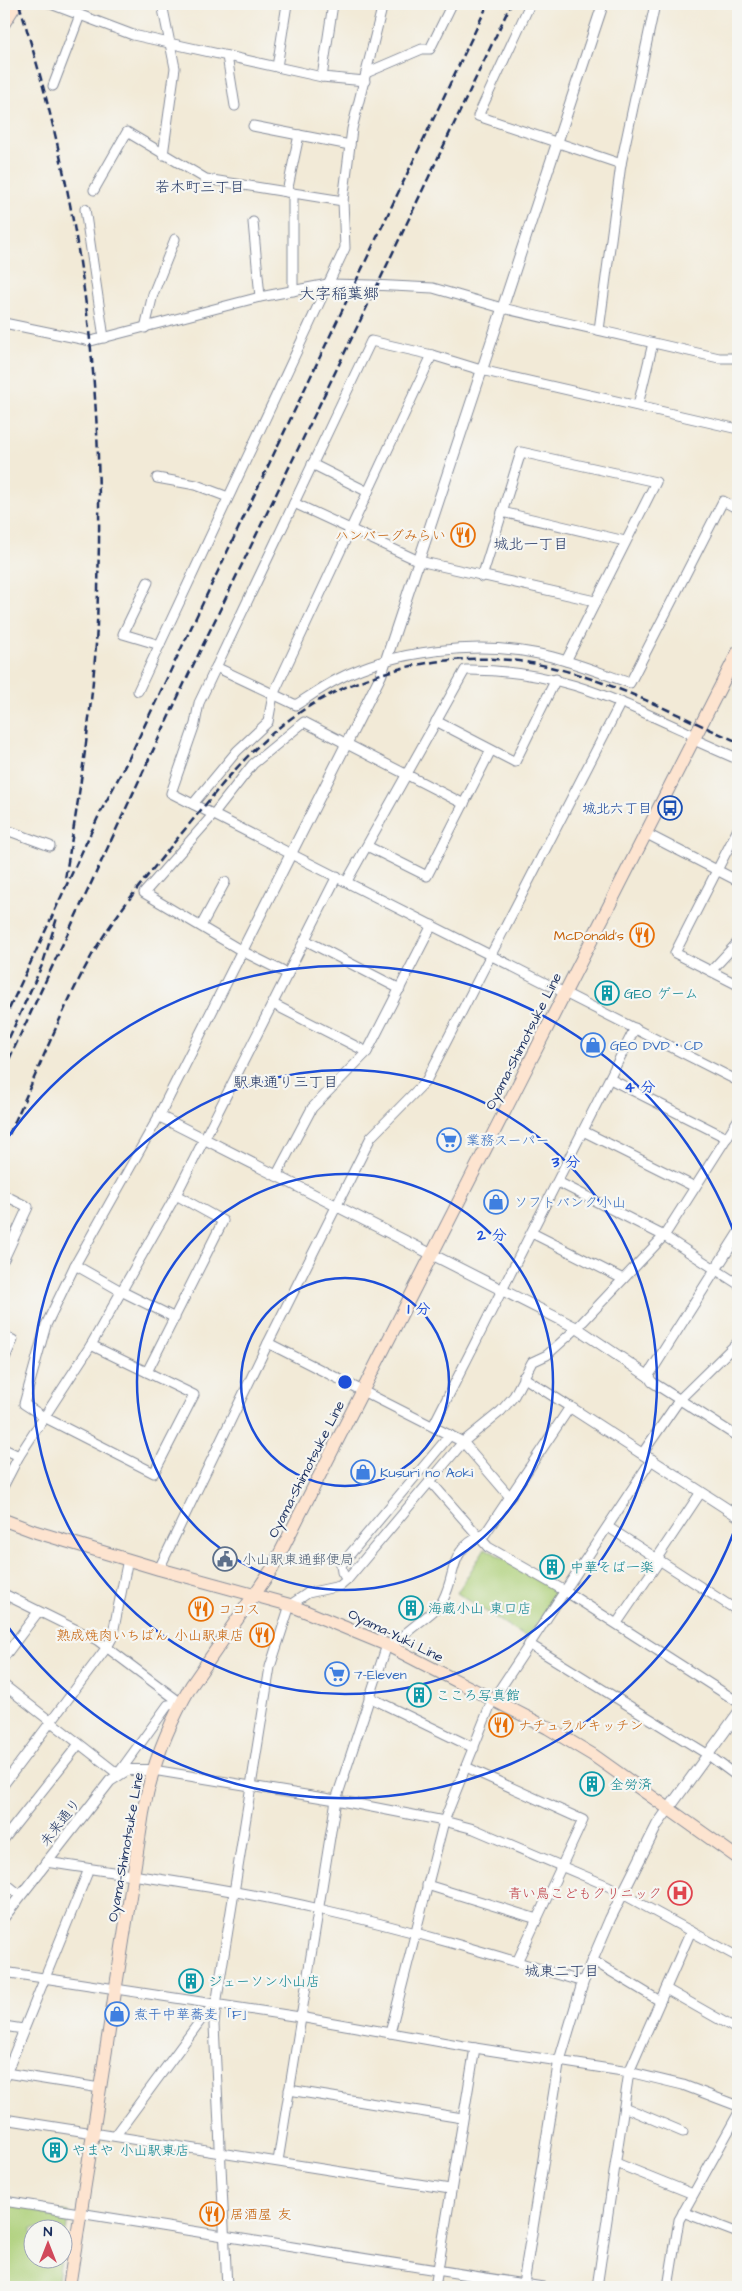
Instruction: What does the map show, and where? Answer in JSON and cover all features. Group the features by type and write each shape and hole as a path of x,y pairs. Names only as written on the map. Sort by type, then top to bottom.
{"main road":[{"name":"Oyama-Shimotsuke Line","path":"69,2287 146,1798 153,1770 181,1703 201,1670 272,1569 645,833 695,740 738,652"},
{"name":"Oyama-Yuki Line","path":"4,1520 36,1532 128,1560 290,1605 389,1646 492,1701 548,1728 593,1755 669,1807 738,1858"}],"street":[{"path":"52,4 133,35 322,77 365,77 422,50 430,49 452,4"},
{"path":"162,4 175,68 163,155"},
{"path":"277,67 287,4"},
{"path":"322,77 333,4"},
{"path":"138,691 345,248 343,201 350,145 383,4"},
{"path":"530,4 478,116 621,164"},
{"path":"91,1345 194,1395 154,1473 44,1417 24,1404 46,1324 75,1265 159,1116 347,744 385,661 556,143 604,4"},
{"path":"598,330 621,164 655,4"},
{"path":"53,86 80,15"},
{"path":"227,56 235,106"},
{"path":"253,126 350,145"},
{"path":"94,190 127,132 206,179 343,201"},
{"path":"293,291 290,193 299,135"},
{"path":"84,209 104,338"},
{"path":"253,222 260,297"},
{"path":"145,328 153,294 175,239"},
{"path":"4,323 91,341 260,297 328,284 433,288 502,308 653,343 719,358 738,358"},
{"path":"738,429 481,370 432,355 371,340 199,702 195,724 170,793 347,881 738,1081"},
{"path":"638,405 653,343"},
{"path":"193,804 237,751 268,722 273,695 432,355"},
{"path":"482,577 521,452 656,482 566,661"},
{"path":"312,464 368,492"},
{"path":"157,478 196,485 228,497"},
{"path":"216,667 296,704 338,678 385,661 430,652 474,648 515,649 566,661 630,683 723,502 738,509"},
{"path":"294,503 419,561 482,577 596,601"},
{"path":"502,512 625,542"},
{"path":"148,582 123,634 160,645"},
{"path":"347,881 466,670 512,671 556,679 589,689 690,733 695,740 738,759"},
{"path":"436,722 515,762 556,679"},
{"path":"160,1569 268,1343 338,1207 371,1137 426,1081 621,702"},
{"path":"288,974 242,951 144,893 213,815 253,764 304,722 464,804"},
{"path":"367,846 428,876 491,750"},
{"path":"738,829 675,953 738,985"},
{"path":"4,830 50,846"},
{"path":"645,833 738,881"},
{"path":"4,1485 19,1456 91,1345 176,1194 337,876"},
{"path":"201,926 224,882"},
{"path":"276,1176 312,1108 367,1052 432,925"},
{"path":"305,940 400,988"},
{"path":"711,971 738,942"},
{"path":"273,1004 367,1052"},
{"path":"433,1426 635,1028"},
{"path":"610,1079 727,1138"},
{"path":"159,1116 577,1328 648,1376 652,1382 738,1437"},
{"path":"227,2287 214,2025 270,1667 290,1605 308,1593 340,1586 347,1580 463,1442 501,1410 514,1396 532,1362 546,1355 577,1328 664,1236 738,1120"},
{"path":"584,1130 695,1187"},
{"path":"558,1182 664,1236 738,1284"},
{"path":"147,1372 223,1221 176,1194"},
{"path":"4,1195 28,1206 4,1260"},
{"path":"532,1232 623,1279"},
{"path":"648,1376 738,1234"},
{"path":"75,1265 120,1291 175,1318"},
{"path":"4,1336 13,1340 4,1360"},
{"path":"642,1454 680,1399 738,1342"},
{"path":"268,1343 463,1442 510,1497"},
{"path":"524,1377 738,1516"},
{"path":"278,2161 336,1800 369,1697 389,1646 443,1602 454,1562 466,1545 485,1534 570,1407"},
{"path":"347,1580 342,1572 341,1565 450,1435"},
{"path":"4,1448 19,1456"},
{"path":"390,2033 414,1932 444,1821 492,1701 652,1460"},
{"path":"416,1476 428,1484 488,1547 565,1591 738,1702"},
{"path":"617,1624 701,1492"},
{"path":"608,1527 738,1611"},
{"path":"4,1784 52,1722 112,1638 128,1560"},
{"path":"4,1594 107,1647 181,1703"},
{"path":"4,1657 38,1612"},
{"path":"529,1644 707,1754 738,1777"},
{"path":"4,1685 118,1774"},
{"path":"369,1697 474,1748"},
{"path":"118,1774 168,1706 181,1703"},
{"path":"523,2286 559,2062 583,1982 622,1895 657,1825 738,1713"},
{"path":"4,1840 79,1744"},
{"path":"466,1768 582,1820 517,1962"},
{"path":"118,1774 132,1769 153,1770 252,1785 444,1821 474,1829 608,1886 738,1957"},
{"name":"未来通り","path":"4,1917 94,1800 118,1774"},
{"path":"46,1862 234,1892 318,1909 414,1932 583,1982"},
{"path":"89,1869 5,2076 100,2088"},
{"path":"4,1882 20,1895"},
{"path":"427,1885 537,1919"},
{"path":"597,2287 629,2072 692,1931"},
{"path":"592,1960 660,2001"},
{"path":"4,1972 300,2017 475,2048 629,2072 683,2085 738,2106"},
{"path":"666,1989 738,2030"},
{"path":"116,2135 206,2014 216,2004"},
{"path":"4,2026 24,2029"},
{"path":"435,2287 475,2048"},
{"path":"289,2090 462,2118"},
{"path":"624,2107 683,2132"},
{"path":"668,2287 679,2220 738,2114"},
{"path":"4,2118 450,2189"},
{"path":"616,2163 693,2194"},
{"path":"4,2201 437,2270 523,2286 543,2287"},
{"path":"683,2212 738,2233"}],"green space":[{"path":"485,1548 555,1588 557,1594 530,1634 524,1636 457,1593"},
{"path":"4,2203 69,2212 68,2218 22,2218 22,2268 60,2268 57,2287 4,2287"}],"railway":[{"path":"19,4 39,71 70,204 90,336 95,404 99,543 96,644 93,686 79,796 65,879"},
{"path":"4,1020 100,813 130,756 488,4"},
{"path":"4,1070 184,684 511,4"},
{"path":"4,1145 80,978 92,955 123,908 181,834 244,760 294,716 322,699 353,684 385,673 418,665 452,660 486,659 519,661 548,666 604,683 738,742"},
{"path":"4,1049 43,963 57,918"}],"place":[{"name":"ハンバーグみらい","path":"463,535"},
{"name":"城北六丁目","path":"670,808"},
{"name":"McDonald's","path":"642,935"},
{"name":"GEO ゲーム","path":"607,993"},
{"name":"GEO DVD・CD","path":"593,1045"},
{"name":"業務スーパー","path":"449,1140"},
{"name":"ソフトバンク小山","path":"496,1202"},
{"name":"Kusuri no Aoki","path":"363,1472"},
{"name":"小山駅東通郵便局","path":"225,1559"},
{"name":"中華そば一楽","path":"552,1567"},
{"name":"海蔵小山 東口店","path":"411,1608"},
{"name":"ココス","path":"201,1609"},
{"name":"熟成焼肉いちばん 小山駅東店","path":"262,1635"},
{"name":"7-Eleven","path":"337,1674"},
{"name":"こころ写真館","path":"419,1695"},
{"name":"ナチュラルキッチン","path":"501,1725"},
{"name":"全労済","path":"592,1784"},
{"name":"青い鳥こどもクリニック","path":"680,1893"},
{"name":"ジェーソン小山店","path":"191,1981"},
{"name":"煮干中華蕎麦「F」","path":"117,2014"},
{"name":"やまや 小山駅東店","path":"55,2150"},
{"name":"居酒屋 友","path":"212,2214"}],"district":[{"name":"若木町三丁目","path":"200,187"},
{"name":"大字稲葉郷","path":"339,293"},
{"name":"城北一丁目","path":"531,544"},
{"name":"駅東通り三丁目","path":"286,1082"},
{"name":"城東二丁目","path":"562,1971"}]}
